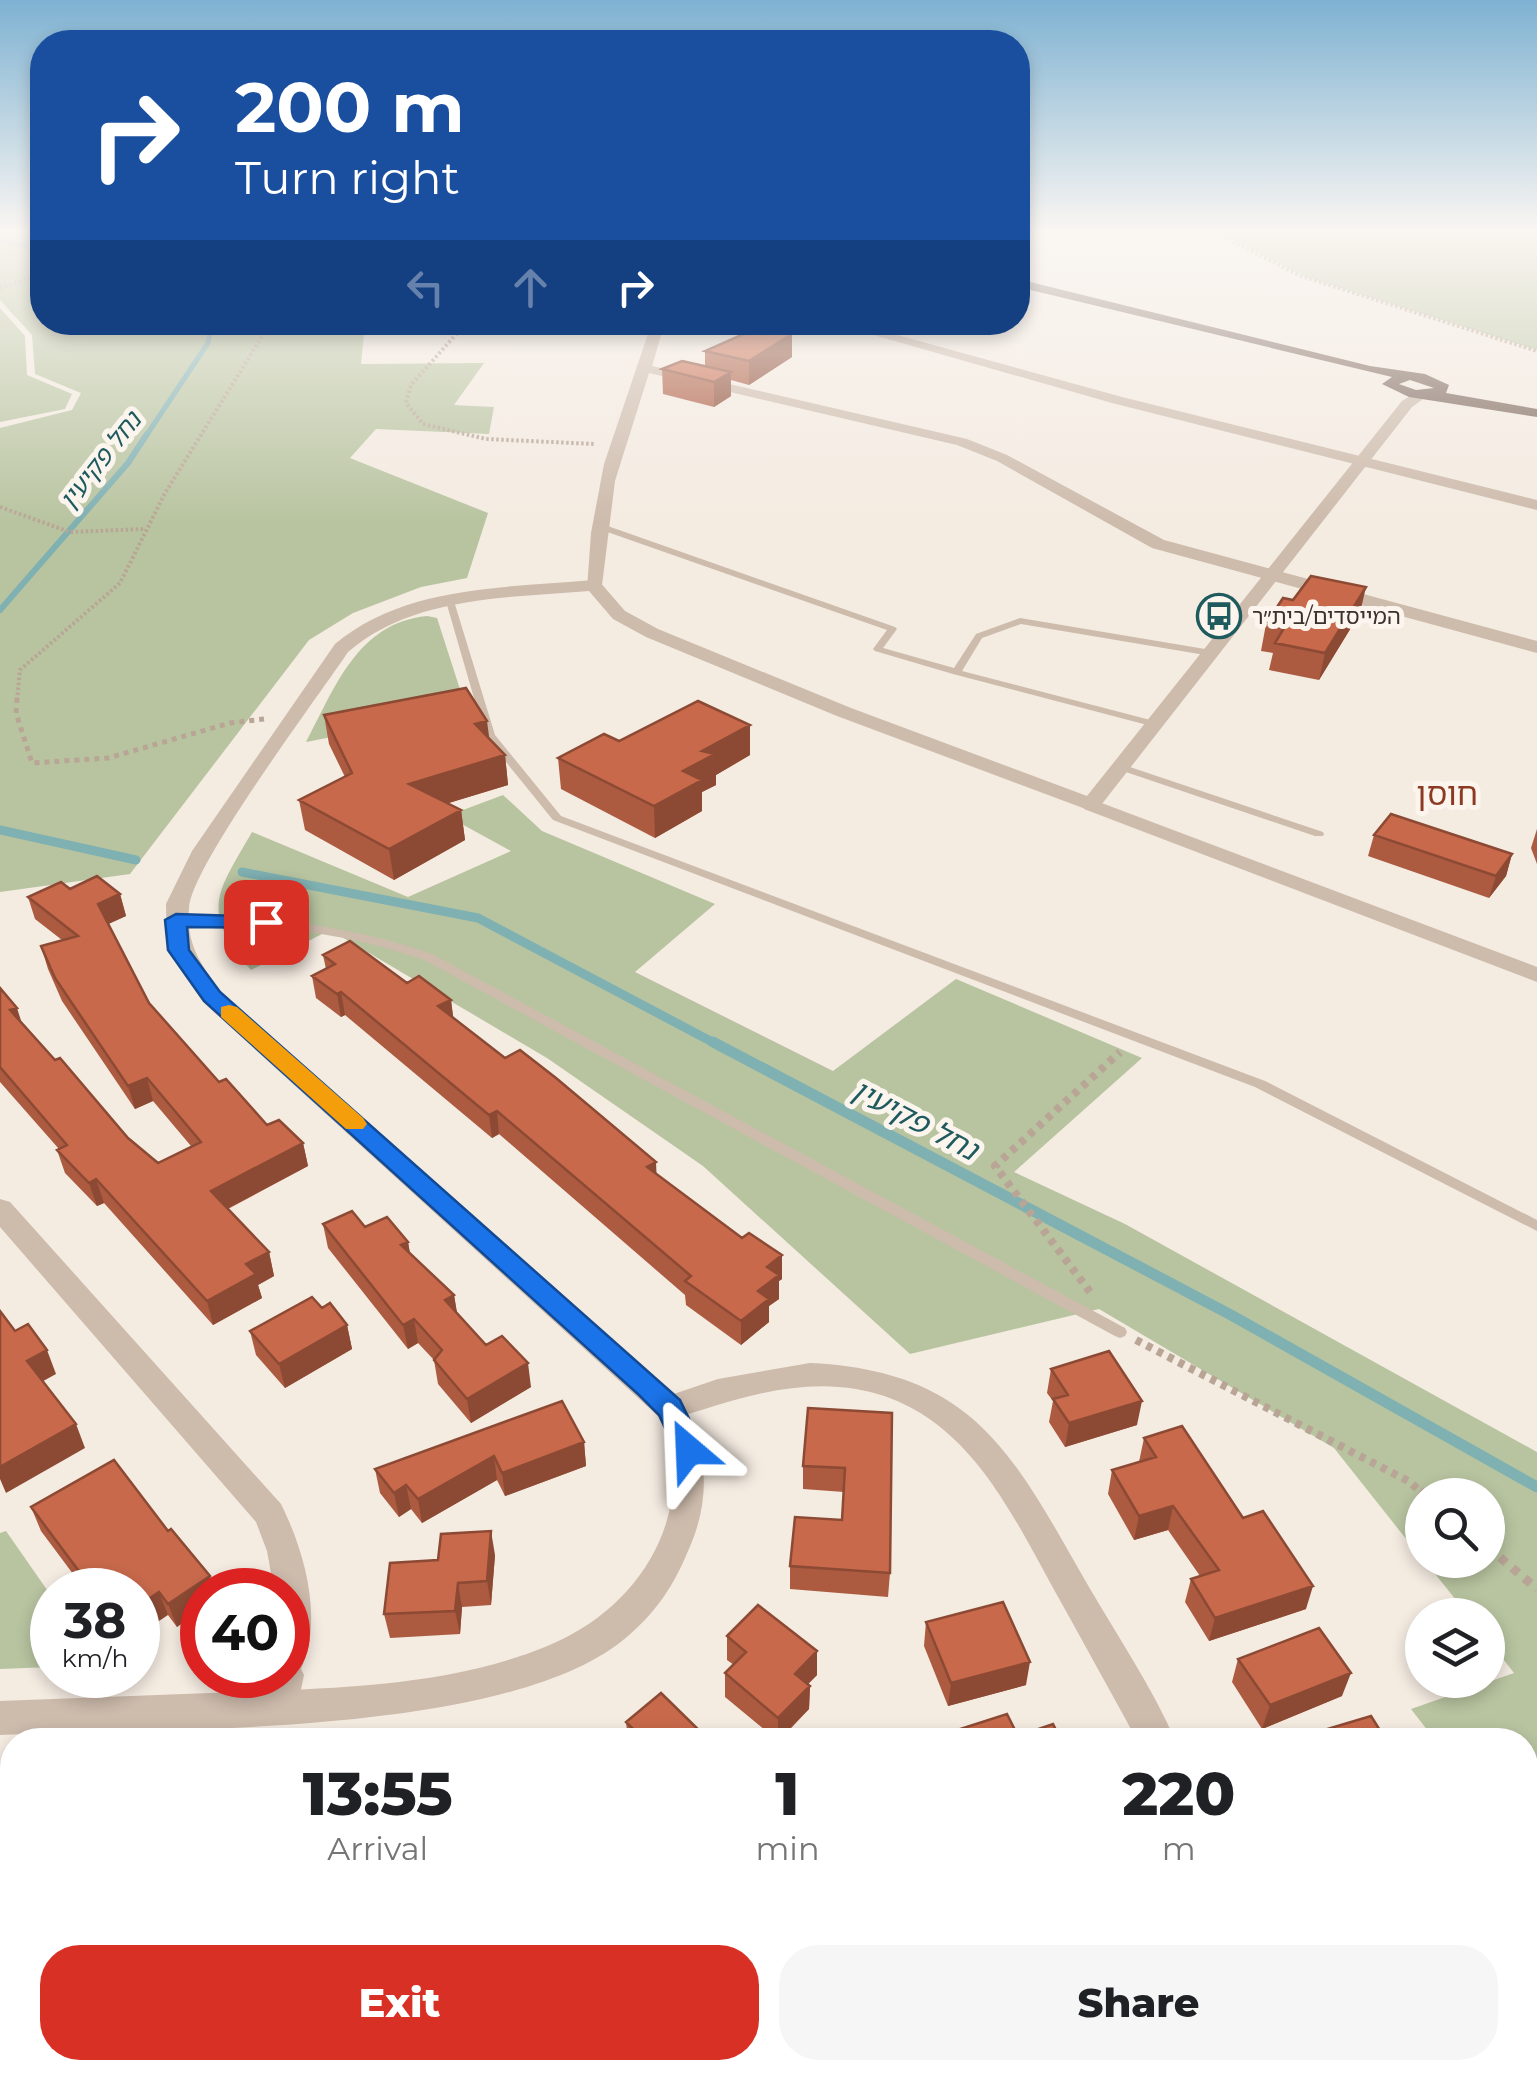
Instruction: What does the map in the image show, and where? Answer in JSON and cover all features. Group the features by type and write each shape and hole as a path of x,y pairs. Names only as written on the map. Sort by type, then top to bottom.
{"main road":[{"path":"1193,330 1409,394 1537,411"},
{"path":"1211,330 1537,411"},
{"path":"1408,376 1390,381 1409,394 1442,391 1443,385"}],"street":[{"path":"655,335 648,368 616,446 599,526 594,585 619,615 652,633 844,712 1537,975"},
{"path":"883,335 1537,505"},
{"path":"648,368 962,442 1002,458 1158,544 1270,578 1537,647"},
{"path":"1091,805 1362,462 1409,394"},
{"path":"310,1698 338,1705 508,1678 568,1656 617,1624 660,1580 678,1545 688,1501 689,1450 670,1408 212,996 178,950 178,904 202,851 353,635 396,614 449,598 594,585"},
{"path":"0,1209 269,1514 290,1568"},
{"path":"670,1408 732,1383 820,1372 911,1393 953,1416 986,1444 1008,1476 1150,1728"},
{"path":"0,1718 210,1698"}],"lane":[{"path":"599,526 892,629 878,649 1155,724"},
{"path":"449,598 490,736 558,818 1260,1084 1537,1226"},
{"path":"956,672 979,636 1020,621 1211,653"},
{"path":"1121,767 1319,834"},
{"path":"176,920 236,919 344,930 428,957 1120,1332"}],"path":[{"path":"1471,330 1537,351"},
{"path":"264,335 201,432 120,583 20,670 16,714 32,763 108,758 230,723 295,715"},
{"path":"455,335 411,385 406,403 423,424 486,439 616,446"},
{"path":"0,507 44,530 107,534 146,529"},
{"path":"1136,1038 995,1166 1120,1332 1405,1479"},
{"path":"1505,1562 1537,1589"}],"green space":[{"path":"0,330 20,330 25,336 27,375 72,394 65,409 0,422"},
{"path":"1474,330 1537,330 1537,350"},
{"path":"32,335 364,335 361,364 484,363 454,405 494,407 489,434 376,429 350,458 488,513 467,578 421,587 353,613 309,640 130,874 0,892 0,428 72,410 81,393 35,374"},
{"path":"437,618 467,711 306,742 339,680 366,645 403,621"},
{"path":"503,795 542,831 715,904 635,972 833,1071 956,979 1142,1058 1014,1172 1125,1224 1537,1452 1537,1728 1426,1728 1411,1709 1442,1698 1505,1698 1505,1676 1514,1673 1505,1662 1505,1598 1454,1598 1438,1578 1505,1578 1505,1478 1405,1478 1405,1538 1334,1448 1099,1309 910,1354 703,1166 547,1058 330,930 251,970 224,932 219,916 223,887 252,832 408,897 511,851 447,816"},
{"path":"6,1531 32,1568 30,1668 0,1669 0,1533"}],"building":[{"path":"741,335 790,335 749,361 705,351"},
{"path":"682,361 731,372 714,382 662,369"},
{"path":"1311,576 1366,587 1325,653 1275,643 1284,628 1266,624 1283,598 1293,600"},
{"path":"466,688 487,721 475,724 505,755 409,784 461,810 389,849 299,800 352,773 324,715"},
{"path":"698,701 750,725 702,751 715,754 683,771 702,780 654,806 558,758 604,734 619,741"},
{"path":"1391,814 1512,854 1496,876 1374,835"},
{"path":"97,876 120,894 98,904 149,1003 219,1082 226,1079 267,1125 279,1120 303,1143 211,1191 269,1252 246,1264 256,1274 207,1301 96,1179 89,1183 57,1150 67,1145 0,1067 0,988 17,1008 10,1010 55,1060 60,1058 128,1138 158,1163 201,1142 147,1078 128,1086 55,978 41,946 78,936 28,897 61,882 70,889"},
{"path":"350,941 407,983 419,976 451,1000 438,1006 505,1058 520,1050 656,1162 647,1167 742,1238 749,1233 782,1255 767,1267 779,1275 758,1291 769,1299 741,1321 685,1281 691,1276 497,1111 489,1115 341,992 337,994 312,976 335,964 323,955"},
{"path":"352,1211 365,1227 387,1217 408,1242 401,1245 454,1295 445,1300 486,1345 502,1336 528,1363 467,1399 434,1360 442,1350 414,1319 403,1325 323,1224"},
{"path":"312,1297 322,1308 330,1303 347,1325 279,1364 250,1331"},
{"path":"0,1311 15,1331 28,1324 47,1350 27,1361 76,1424 0,1467"},
{"path":"1109,1351 1142,1401 1069,1423 1053,1399 1068,1395 1051,1369"},
{"path":"562,1401 584,1442 502,1473 494,1456 418,1499 406,1485 394,1493 375,1469"},
{"path":"808,1408 892,1413 890,1573 790,1566 795,1517 842,1520 845,1468 803,1466"},
{"path":"1182,1426 1243,1518 1263,1511 1313,1586 1215,1618 1191,1579 1219,1570 1173,1506 1139,1516 1112,1470 1156,1457 1144,1438"},
{"path":"114,1460 168,1531 171,1529 203,1568 180,1568 180,1596 168,1604 160,1593 160,1568 77,1568 31,1507"},
{"path":"491,1531 487,1581 458,1583 455,1611 384,1614 390,1563 438,1560 441,1534"},
{"path":"1003,1602 1030,1662 951,1683 926,1622"},
{"path":"758,1605 817,1651 795,1674 810,1686 778,1718 725,1673 746,1652 727,1636"},
{"path":"1319,1628 1351,1673 1270,1705 1238,1659"},
{"path":"661,1693 697,1728 632,1728 626,1722"},
{"path":"1007,1714 1014,1728 963,1728"},
{"path":"1371,1716 1378,1728 1331,1728"}],"waterway":[{"name":"נחל פקיעין","path":"146,436 210,335"},
{"name":"נחל פקיעין","path":"0,610 128,463 147,434"},
{"name":"נחל פקיעין","path":"0,830 136,860"},
{"name":"נחל פקיעין","path":"242,872 478,918 718,1045"},
{"name":"נחל פקיעין","path":"713,1042 1231,1315 1537,1487"}],"slow traffic":[{"path":"229,1012 355,1124"}],"place":[{"name":"המייסדים/בית״ר","path":"1219,616"}],"district":[{"name":"חוסן","path":"1447,794"}],"route":[{"path":"266,922 176,920 178,950 191,973 212,996 670,1408 689,1450"}]}
